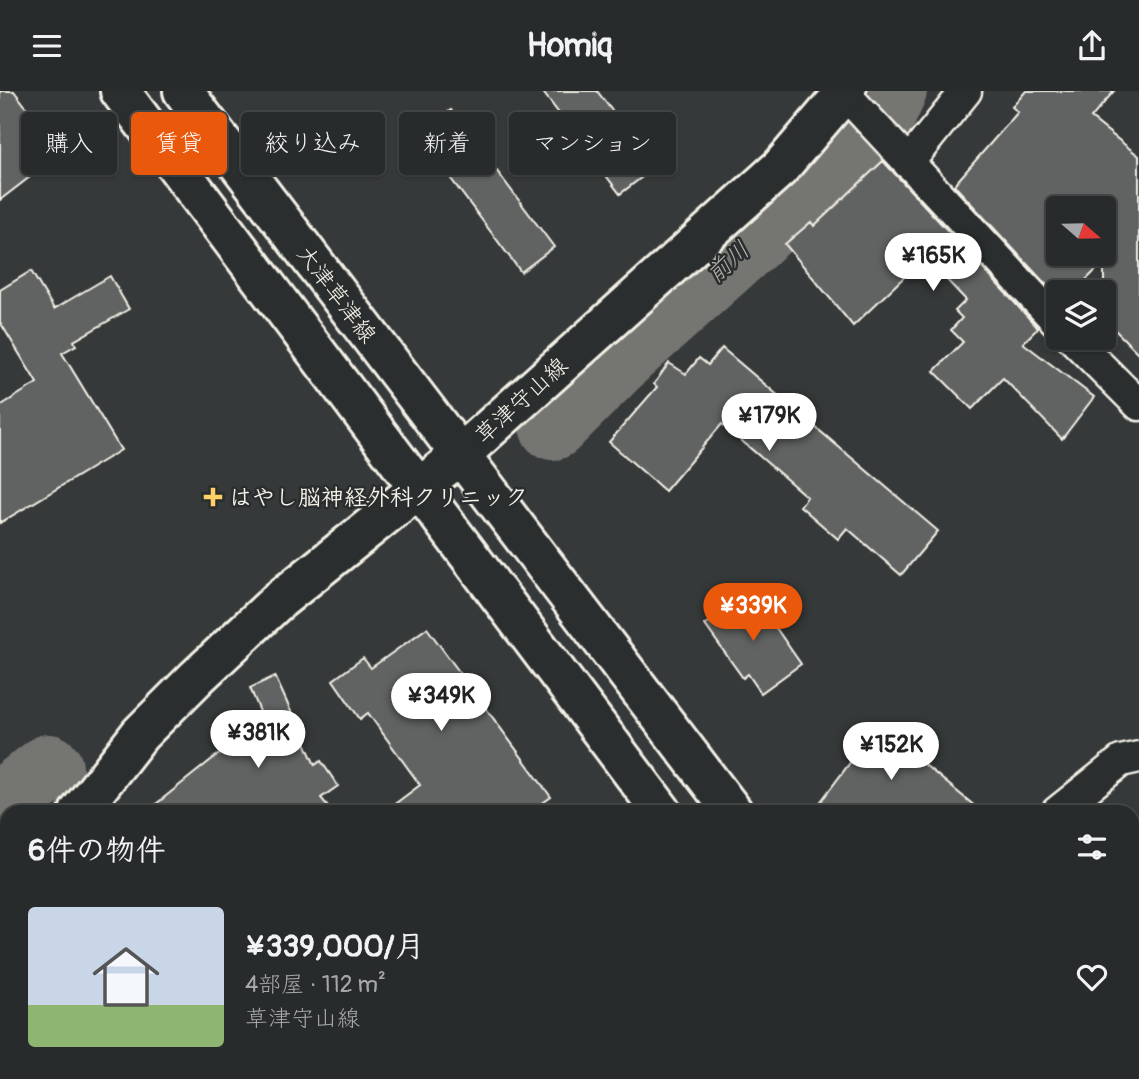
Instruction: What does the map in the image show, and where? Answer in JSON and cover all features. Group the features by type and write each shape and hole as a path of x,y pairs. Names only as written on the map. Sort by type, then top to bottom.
{"main road":[{"path":"120,91 657,805"},
{"name":"大津草津線","path":"183,91 459,456"},
{"name":"草津守山線","path":"728,805 459,456 780,168 845,92"},
{"path":"84,805 140,734 277,602 417,487 459,456"}],"street":[{"path":"908,163 966,91"},
{"path":"845,92 1046,310"},
{"path":"1085,350 1136,395"},
{"path":"1066,805 1121,761 1139,757"}],"building":[{"path":"0,91 14,91 30,112 21,112 21,175 32,175 0,200"},
{"path":"542,91 597,91 613,112 558,112"},
{"path":"1026,91 1114,91 1091,118 1139,156 1139,354 1116,331 1116,280 1104,280 1104,266 1116,266 1116,196 1046,196 1046,266 1100,266 1086,280 1046,280 1046,284 954,185 1018,112 1012,107"},
{"path":"883,161 1038,328 1023,343 1094,397 1062,439 1003,378 972,409 934,371 963,342 951,330 962,318 955,311 966,300 925,257 853,326 785,244 811,222 814,226"},
{"path":"495,169 554,247 521,272 448,175 495,175"},
{"path":"606,175 645,175 620,194"},
{"path":"31,271 54,309 110,276 129,309 74,341 76,345 62,353 121,450 0,523 0,406 37,383 0,322 0,290"},
{"path":"722,348 938,531 901,575 847,528 838,539 800,506 807,497 722,424 665,491 609,442 657,387 654,384 669,363 686,374 699,358 708,365"},
{"path":"751,592 801,664 761,693 748,674 743,678 705,625"},
{"path":"427,628 551,797 540,805 393,805 420,785 368,713 360,719 333,680 363,658 371,668"},
{"path":"275,676 315,765 321,761 338,786 321,798 327,805 155,805 216,756 267,728 250,688"},
{"path":"879,724 916,751 913,755 974,805 818,805"}],"waterway":[{"name":"前川","path":"553,426 625,354 844,157 880,119 893,91"},
{"name":"前川","path":"0,805 49,768"}],"place":[{"name":"はやし脳神経外科クリニック","path":"213,497"}]}
